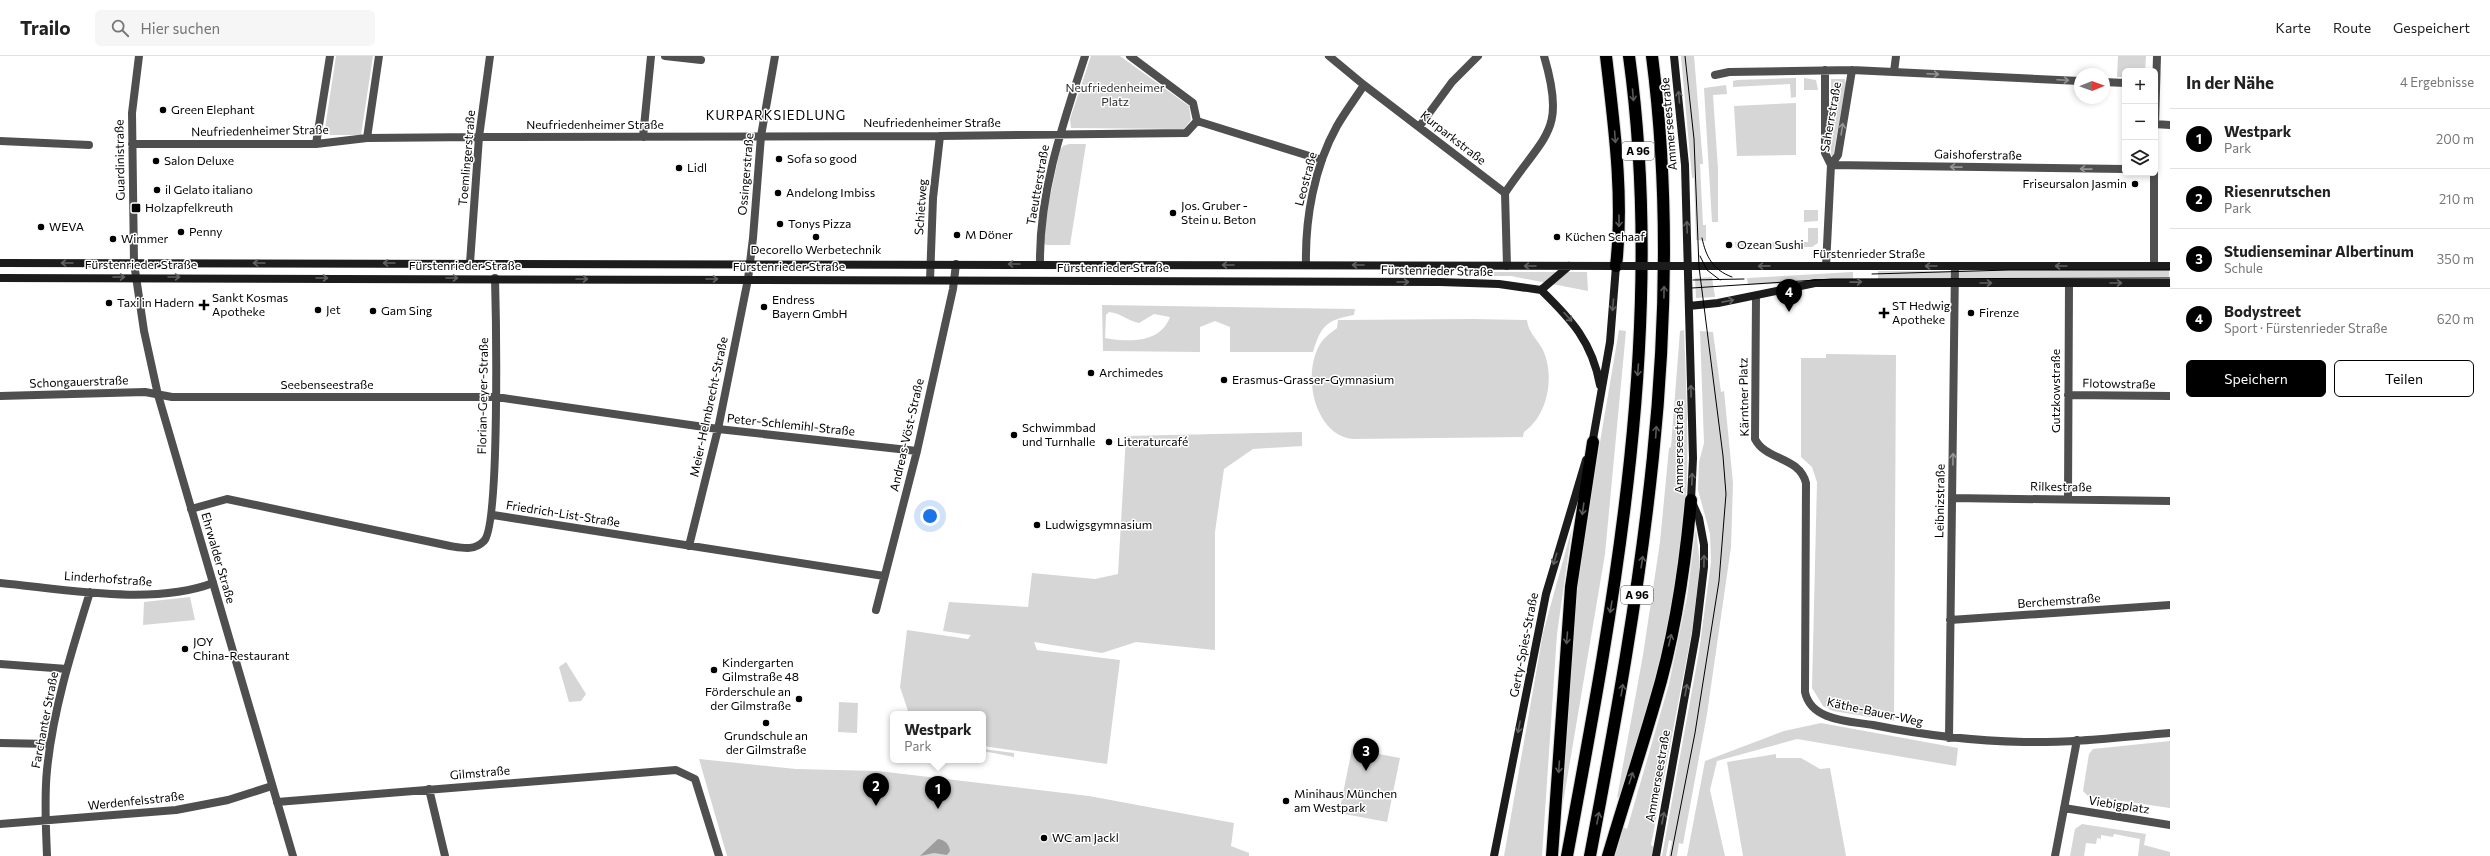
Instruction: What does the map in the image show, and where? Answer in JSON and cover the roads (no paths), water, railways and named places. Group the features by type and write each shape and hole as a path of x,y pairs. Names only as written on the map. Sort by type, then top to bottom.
{"highway":[{"path":"1606,56 1613,115 1619,198 1620,266"},
{"name":"A 96","path":"1567,856 1598,690 1619,555 1632,447 1641,331 1640,192 1629,56"},
{"name":"A 96","path":"1590,856 1620,697 1644,546 1654,459 1664,331 1665,245 1660,115 1652,56"},
{"path":"1552,856 1571,587 1593,442"},
{"path":"1608,856 1656,701 1674,626 1686,561 1691,500"}],"main road":[{"name":"Ammerseestraße","path":"1656,856 1696,634 1704,567 1704,545 1699,518 1691,500 1693,458 1689,306 1685,266 1685,165 1674,56"},
{"name":"Fürstenrieder Straße","path":"0,263 134,264 470,262 1506,266 2170,266"},
{"path":"1569,266 1541,290 1583,335 1594,360 1601,390"},
{"path":"1593,442 1610,342 1620,266"},
{"name":"Fürstenrieder Straße","path":"0,278 495,278 748,275 930,280 1440,282 1499,284 1541,290"},
{"path":"1689,306 1756,296 1815,283 2170,283"},
{"name":"Gerty-Spies-Straße","path":"1494,856 1546,594 1582,471 1593,442"}],"street":[{"name":"Guardinistraße","path":"134,264 132,112 139,56"},
{"path":"316,144 330,56"},
{"path":"367,138 379,56"},
{"name":"Toemlingerstraße","path":"470,262 480,137 490,56"},
{"path":"643,137 651,56"},
{"path":"665,56 701,60"},
{"name":"Ossingerstraße","path":"748,275 761,136 775,56"},
{"path":"1085,56 1059,135 1186,133 1197,121"},
{"path":"1130,56 1193,103 1197,121"},
{"name":"Kurparkstraße","path":"1329,56 1339,59 1364,85 1505,193"},
{"path":"1419,127 1452,82 1478,56"},
{"path":"1506,266 1505,193 1545,138 1554,116 1555,100 1544,56"},
{"path":"1894,72 1896,56"},
{"path":"2156,68 2157,56"},
{"name":"Saherrstraße","path":"1825,70 1825,153 1831,165 1826,266"},
{"path":"1715,75 1729,72 1852,70 2074,81"},
{"name":"Saherrstraße","path":"1831,165 1838,155 1852,70"},
{"path":"2110,82 2122,83"},
{"name":"Leostraße","path":"1306,265 1310,209 1322,160 1337,126 1364,85"},
{"path":"1197,121 1322,160"},
{"path":"2158,125 2170,125"},
{"name":"Neufriedenheimer Straße","path":"132,144 316,144 367,138 1059,135"},
{"name":"Taeutterstraße","path":"1040,264 1042,216 1059,135"},
{"name":"Schietweg","path":"930,280 940,136"},
{"path":"0,141 89,145"},
{"name":"Gaishoferstraße","path":"1831,165 2122,170"},
{"path":"2154,176 2154,266"},
{"name":"Ehrwalder Straße","path":"134,264 135,277 158,395 293,856"},
{"name":"Andreas-Vöst-Straße","path":"876,610 917,451 954,280 956,264"},
{"name":"Leibnizstraße","path":"1949,738 1955,266"},
{"name":"Meier-Helmbrecht-Straße","path":"689,546 718,429 748,275"},
{"name":"Florian-Geyer-Straße","path":"493,514 496,397 495,278"},
{"name":"Gutzkowstraße","path":"2068,499 2069,283"},
{"name":"Kärntner Platz","path":"1756,296 1754,439 1763,449 1799,468 1804,476 1807,496"},
{"name":"Schongauerstraße","path":"0,396 145,392 158,395"},
{"name":"Seebenseestraße","path":"158,395 172,397 496,397"},
{"name":"Flotowstraße","path":"2068,395 2170,396"},
{"name":"Peter-Schlemihl-Straße","path":"496,397 718,429 917,451"},
{"name":"Käthe-Bauer-Weg","path":"1807,496 1805,692 1810,704 1819,713 1834,718 1949,738 2023,742 2077,740"},
{"name":"Rilkestraße","path":"1952,498 2170,501"},
{"name":"Friedrich-List-Straße","path":"191,509 227,499 469,549 485,540 493,514 884,576"},
{"name":"Linderhofstraße","path":"0,583 90,592 157,595 189,589 213,582"},
{"name":"Farchanter Straße","path":"47,856 46,772 50,744 67,669 90,592"},
{"name":"Berchemstraße","path":"1950,620 2170,605"},
{"path":"0,664 67,669"},
{"path":"2055,856 2077,740 2170,733"},
{"path":"0,743 50,744"},
{"name":"Gilmstraße","path":"277,802 676,770 684,772 695,779 719,856"},
{"name":"Werdenfelsstraße","path":"0,824 176,810 228,800 272,786"},
{"path":"429,789 445,856"},
{"name":"Viebigplatz","path":"2064,808 2170,825"}],"tram line":[{"path":"1671,856 1695,733 1719,581 1726,494 1723,456 1699,267 1694,139 1685,56"},
{"path":"1702,238 1711,262 1720,271 1732,277"},
{"path":"1700,256 1707,270 1720,280"},
{"path":"1872,274 2009,270 2170,270"},
{"path":"1692,288 1832,279 2170,278"},
{"path":"1693,280 1744,279"}],"place":[{"name":"Green Elephant","path":"163,110"},
{"name":"Sofa so good","path":"779,159"},
{"name":"Salon Deluxe","path":"156,161"},
{"name":"Lidl","path":"679,168"},
{"name":"Friseursalon Jasmin","path":"2135,184"},
{"name":"il Gelato italiano","path":"157,190"},
{"name":"Andelong Imbiss","path":"778,193"},
{"name":"Holzapfelkreuth","path":"136,208"},
{"name":"Jos. Gruber - Stein u. Beton","path":"1173,213"},
{"name":"Tonys Pizza","path":"780,224"},
{"name":"WEVA","path":"41,227"},
{"name":"Penny","path":"181,232"},
{"name":"M Döner","path":"957,235"},
{"name":"Decorello Werbetechnik","path":"816,237"},
{"name":"Küchen Schaaf","path":"1557,237"},
{"name":"Wimmer","path":"113,239"},
{"name":"Ozean Sushi","path":"1729,245"},
{"name":"Taxi in Hadern","path":"109,303"},
{"name":"Sankt Kosmas Apotheke","path":"204,305"},
{"name":"Endress Bayern GmbH","path":"764,307"},
{"name":"Jet","path":"318,310"},
{"name":"Gam Sing","path":"373,311"},
{"name":"Bodystreet","path":"1789,312"},
{"name":"ST Hedwig Apotheke","path":"1884,313"},
{"name":"Firenze","path":"1971,313"},
{"name":"Archimedes","path":"1091,373"},
{"name":"Erasmus-Grasser-Gymnasium","path":"1224,380"},
{"name":"Schwimmbad und Turnhalle","path":"1014,435"},
{"name":"Literaturcafé","path":"1109,442"},
{"name":"Ludwigsgymnasium","path":"1037,525"},
{"name":"JOY China-Restaurant","path":"185,649"},
{"name":"Kindergarten Gilmstraße 48","path":"714,670"},
{"name":"Förderschule an der Gilmstraße","path":"799,699"},
{"name":"Grundschule an der Gilmstraße","path":"766,723"},
{"name":"Studienseminar Albertinum","path":"1366,771"},
{"name":"Minihaus München am Westpark","path":"1286,801"},
{"name":"Riesenrutschen","path":"876,806"},
{"name":"Westpark","path":"938,809"},
{"name":"WC am Jackl","path":"1044,838"}],"district":[{"name":"KURPARKSIEDLUNG","path":"776,115"}],"park label":[{"name":"Neufriedenheimer Platz","path":"1115,95"}]}
